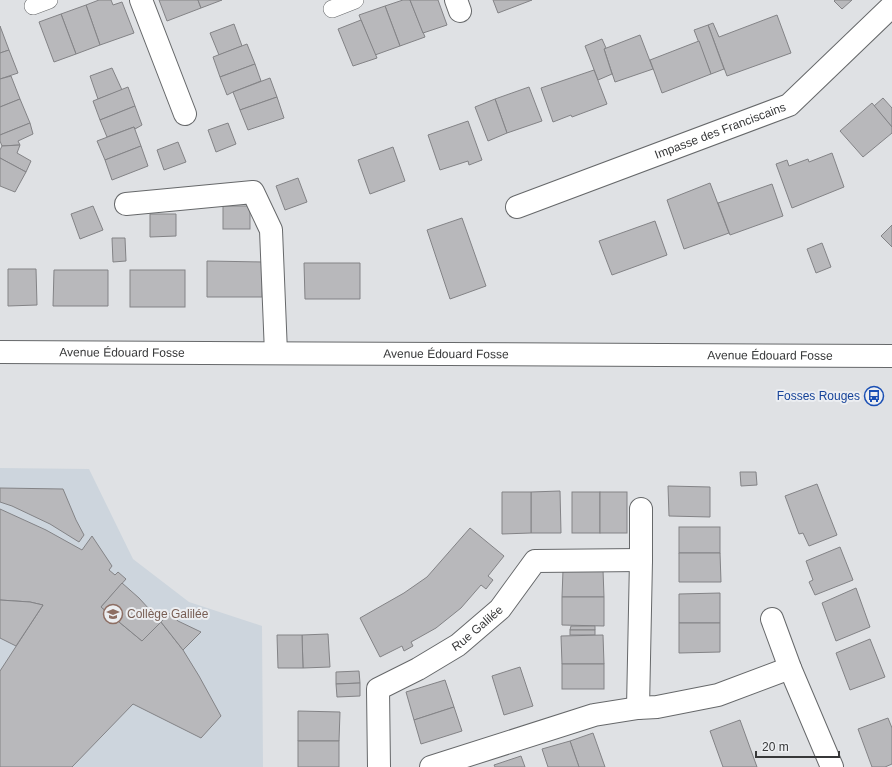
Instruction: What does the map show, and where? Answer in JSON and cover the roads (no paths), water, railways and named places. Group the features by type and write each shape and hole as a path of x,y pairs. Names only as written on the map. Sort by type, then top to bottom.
{"street":[{"path":"141,0 185,114"},
{"name":"Impasse des Franciscains","path":"517,207 789,105 892,6"},
{"path":"126,204 253,192 271,230 276,353"},
{"name":"Avenue Édouard Fosse","path":"0,352 892,356"},
{"path":"638,708 641,509"},
{"name":"Rue Galilée","path":"379,767 378,689 418,669 458,645 500,609 536,561 641,560"},
{"path":"772,620 790,668 832,767"},
{"path":"430,767 594,715 718,695 790,668"}],"lane":[{"path":"33,6 49,0"},
{"path":"332,9 355,0"}],"place":[{"name":"Fosses Rouges","path":"874,396"},
{"name":"Collège Galilée","path":"113,614"}]}
